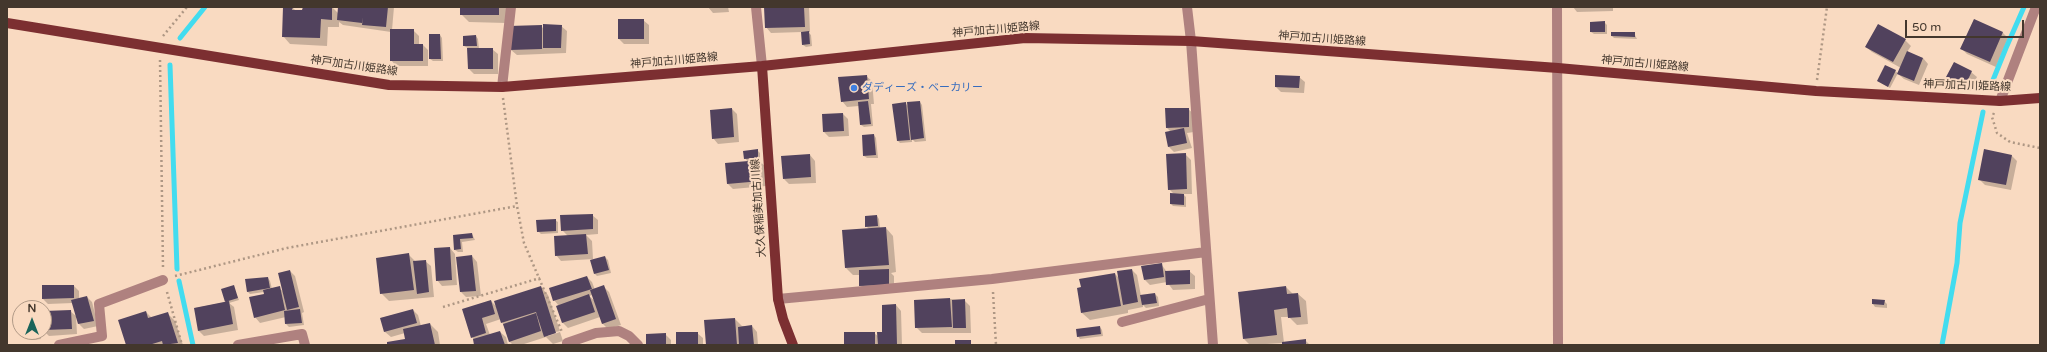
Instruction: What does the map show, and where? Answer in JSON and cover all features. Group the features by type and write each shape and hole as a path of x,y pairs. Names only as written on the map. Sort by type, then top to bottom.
{"main road":[{"name":"神戸加古川姫路線","path":"7,23 389,85 502,88 762,66 1025,38 1191,41 1558,68 1816,91 2000,101 2040,98"},
{"name":"大久保稲美加古川線","path":"762,66 778,299 782,320 793,345"}],"street":[{"path":"502,88 511,7"},
{"path":"756,7 762,66"},
{"path":"1187,7 1191,41 1213,345"},
{"path":"1557,7 1558,345"},
{"path":"2000,101 2036,7"},
{"path":"778,299 992,279 1206,252"},
{"path":"59,345 102,336 99,304 166,279"},
{"path":"1122,322 1209,299"},
{"path":"567,344 596,333 619,331 633,339 638,345"},
{"path":"238,345 302,334 305,345"}],"path":[{"path":"182,345 166,279 160,48 164,34 187,7"},
{"path":"1816,91 1826,7"},
{"path":"502,88 503,109 524,243 567,344"},
{"path":"2000,101 1992,117 1997,133 2010,142 2040,148"},
{"path":"166,279 288,248 517,206"},
{"path":"443,307 540,278"},
{"path":"992,279 996,345"}],"building":[{"path":"283,7 293,7 292,10 302,10 303,7 332,7 332,20 321,19 320,38 282,37"},
{"path":"338,7 388,7 386,27 362,25 363,17 362,23 337,20"},
{"path":"460,7 499,7 499,15 460,15"},
{"path":"764,7 804,7 805,27 765,28"},
{"path":"618,19 644,19 644,39 618,39"},
{"path":"1974,19 2003,32 1990,62 1960,49"},
{"path":"1605,21 1605,32 1590,32 1590,22"},
{"path":"543,24 562,25 561,48 543,48"},
{"path":"1878,24 1906,39 1893,62 1865,47"},
{"path":"542,25 542,49 510,50 509,26"},
{"path":"390,29 414,29 414,44 423,44 423,61 390,61"},
{"path":"809,31 810,44 802,45 801,32"},
{"path":"1611,32 1635,32 1635,37 1611,36"},
{"path":"429,34 440,34 441,59 429,59"},
{"path":"476,35 477,46 463,46 463,36"},
{"path":"467,48 493,48 493,69 468,69"},
{"path":"1907,51 1923,58 1914,81 1897,74"},
{"path":"1954,62 1972,71 1965,86 1946,77"},
{"path":"1885,65 1896,70 1888,87 1877,81"},
{"name":"ダディーズ・ベーカリー","path":"867,75 869,99 841,102 838,77"},
{"path":"1275,75 1300,76 1299,88 1275,87"},
{"path":"868,101 871,124 860,125 858,102"},
{"path":"920,101 924,138 911,140 907,102"},
{"path":"906,102 910,140 897,141 892,104"},
{"path":"732,108 734,137 712,139 710,110"},
{"path":"1165,108 1189,108 1189,127 1166,128"},
{"path":"843,113 844,131 823,132 822,114"},
{"path":"1184,128 1187,143 1168,147 1165,132"},
{"path":"874,134 876,155 863,156 862,135"},
{"path":"758,149 758,158 744,159 743,151"},
{"path":"1984,149 2012,155 2006,185 1978,180"},
{"path":"1186,153 1187,189 1168,190 1166,154"},
{"path":"810,154 811,177 783,179 781,156"},
{"path":"760,160 761,181 727,184 725,163"},
{"path":"1170,193 1184,194 1184,205 1170,204"},
{"path":"593,214 593,229 561,231 560,215"},
{"path":"877,215 878,226 865,227 865,216"},
{"path":"556,219 556,231 537,232 536,220"},
{"path":"886,227 889,265 845,268 842,230"},
{"path":"472,233 473,238 460,239 461,249 454,250 453,235"},
{"path":"586,234 588,254 555,256 554,236"},
{"path":"450,247 452,280 436,281 434,248"},
{"path":"409,253 414,290 380,294 376,258"},
{"path":"472,255 476,291 460,292 456,257"},
{"path":"605,256 609,270 594,274 590,260"},
{"path":"426,260 429,292 417,294 413,261"},
{"path":"1162,263 1164,277 1144,280 1141,266"},
{"path":"889,269 889,285 859,286 859,270"},
{"path":"1132,269 1138,302 1123,305 1117,271"},
{"path":"290,270 299,307 287,310 278,273"},
{"path":"1190,270 1190,284 1166,285 1165,271"},
{"path":"1115,273 1121,306 1081,313 1077,288 1081,287 1079,279"},
{"path":"587,276 592,289 553,301 549,288"},
{"path":"268,277 270,288 247,292 245,279"},
{"path":"42,285 74,285 74,298 42,299"},
{"path":"234,285 238,298 225,302 221,289"},
{"path":"604,285 616,319 602,324 590,290"},
{"path":"280,286 285,310 254,318 249,297 264,294 263,290"},
{"path":"541,286 556,333 544,337 536,312 501,323 494,301"},
{"path":"1286,286 1287,294 1298,293 1301,317 1288,318 1287,308 1274,310 1277,335 1243,339 1238,292"},
{"path":"1155,293 1157,303 1142,305 1140,295"},
{"path":"589,294 595,312 562,323 556,306"},
{"path":"87,296 94,321 78,324 71,300"},
{"path":"950,298 952,327 915,328 914,300"},
{"path":"965,299 966,328 953,328 952,300"},
{"path":"1872,299 1885,300 1884,305 1872,304"},
{"path":"491,300 495,314 482,318 486,333 471,338 462,309"},
{"path":"229,301 233,324 198,331 194,308"},
{"path":"896,304 897,345 878,345 877,332 882,332 882,305"},
{"path":"300,309 302,323 285,324 284,311"},
{"path":"413,309 417,323 384,332 380,318"},
{"path":"71,310 72,329 52,330 52,311"},
{"path":"146,311 148,318 168,312 178,343 163,345 162,341 149,345 126,345 118,320"},
{"path":"536,313 541,331 509,342 503,324"},
{"path":"735,318 737,345 706,345 704,320"},
{"path":"430,323 435,345 387,345 387,342 405,339 403,329"},
{"path":"752,325 754,345 739,345 738,327"},
{"path":"1100,326 1101,334 1077,337 1076,329"},
{"path":"500,331 505,345 474,345 473,339"},
{"path":"676,332 698,332 698,345 676,345"},
{"path":"844,332 875,332 875,345 844,345"},
{"path":"666,333 666,345 646,345 646,334"},
{"path":"1306,339 1306,345 1282,345 1282,342"},
{"path":"955,340 971,340 971,345 955,345"}],"waterway":[{"path":"180,38 205,7"},
{"path":"1991,85 2024,7"},
{"path":"170,65 177,269"},
{"path":"1942,345 1957,263 1960,223 1983,112"},
{"path":"179,281 193,345"}],"place":[{"name":"ダディーズ・ベーカリー","path":"854,88"}]}
